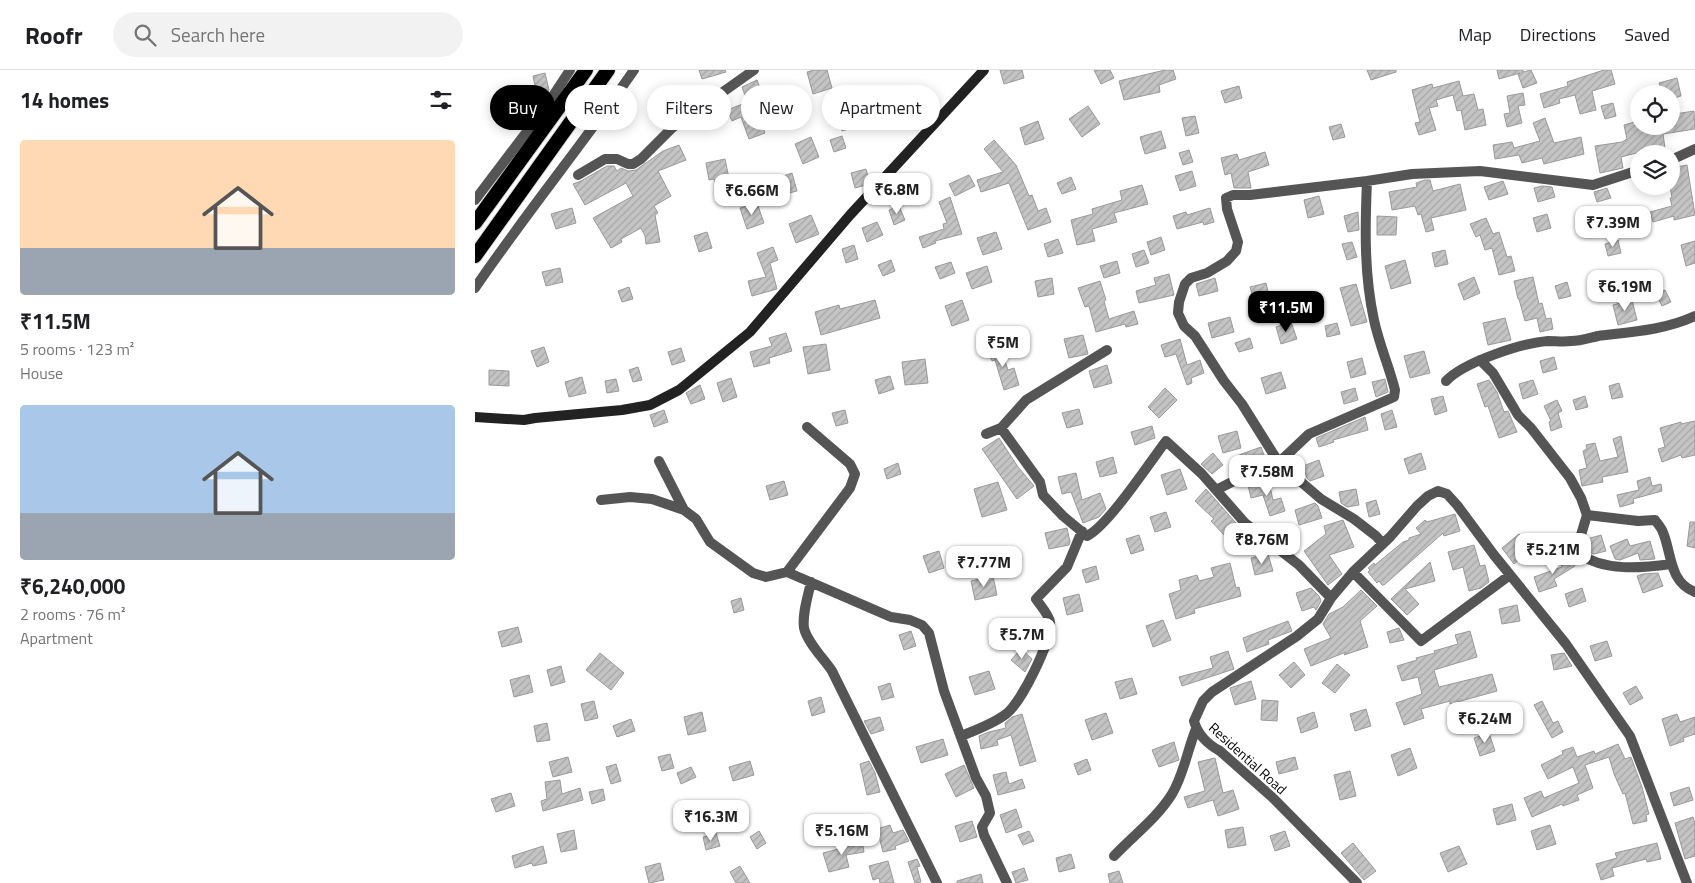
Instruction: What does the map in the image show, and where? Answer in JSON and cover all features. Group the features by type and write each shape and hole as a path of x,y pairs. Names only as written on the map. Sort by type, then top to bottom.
{"highway":[{"path":"475,223 586,70"},
{"path":"475,256 608,70"}],"main road":[{"path":"475,417 524,420 623,410 650,405 679,390 750,332 850,214 984,70"}],"street":[{"path":"475,200 547,105 570,70"},
{"path":"475,288 508,239 598,122 635,70"},
{"path":"579,175 605,159 617,159 633,164 641,159 672,128 754,70"},
{"path":"1680,156 1695,149"},
{"path":"1383,544 1354,519 1321,499 1279,463 1195,336 1184,326 1178,313 1179,302 1185,284 1191,278 1207,273 1227,261 1236,251 1238,242 1227,209 1226,198 1233,195 1250,195 1412,174 1480,171 1593,185 1630,173"},
{"path":"1216,490 1236,480 1260,474 1279,463 1309,434 1394,397 1395,390 1374,321 1367,285 1365,219 1367,181"},
{"path":"1446,381 1453,374 1480,360 1538,343 1573,341 1624,334 1672,325 1695,316"},
{"path":"986,434 1001,428 1026,400 1107,350"},
{"path":"1480,360 1493,373 1518,415 1531,428 1570,478 1581,498 1587,515 1576,546 1578,553 1581,556 1604,564 1625,567 1671,564"},
{"path":"787,572 850,488 855,474 850,464 807,427"},
{"path":"1001,428 1040,482 1043,495 1063,516 1087,536 1094,532 1167,441 1202,474 1245,523 1299,565 1331,598"},
{"path":"659,461 684,510"},
{"name":"Residential Road","path":"1357,883 1272,797 1219,750 1211,746 1195,725 1203,701 1212,692 1297,636 1318,619 1331,598 1353,572 1383,544 1417,506 1428,496 1438,491 1447,494 1457,505 1511,575"},
{"path":"601,500 630,497 652,499 684,510 696,519 710,542 753,573 766,577 787,572 891,617 910,620 922,625 929,633 944,691 976,778 986,796 990,813 983,827 1007,883"},
{"path":"1587,515 1638,521 1655,520 1662,530 1671,564 1678,579 1688,589 1695,592"},
{"path":"961,736 1007,714 1017,702 1039,662 1049,633 1050,621 1036,599 1067,567 1082,532"},
{"path":"1353,572 1421,641 1511,575 1566,644 1630,736 1687,883"},
{"path":"811,582 805,613 805,630 831,671 937,883"},
{"path":"1114,856 1155,817 1172,793 1183,772 1195,725 1183,719"}],"building":[{"path":"699,70 725,70 726,72 702,79"},
{"path":"827,70 831,85 822,85 822,91 813,94 807,72"},
{"path":"1000,70 1022,70 1024,78 1004,84"},
{"path":"1094,70 1110,70 1114,78 1101,84"},
{"path":"1165,70 1173,70 1176,79 1159,85 1160,92 1124,100 1119,81"},
{"path":"1367,70 1396,70 1396,72 1371,80"},
{"path":"1497,70 1523,70 1523,72 1531,70 1537,83 1523,88 1518,74 1520,73 1499,79"},
{"path":"1604,70 1611,70 1615,84 1592,91 1596,110 1580,114 1575,95 1559,99 1560,103 1544,108 1540,94 1568,86 1567,82"},
{"path":"545,73 548,85 535,85 533,76"},
{"path":"1677,78 1679,85 1660,85 1659,83"},
{"path":"757,80 759,85 746,85"},
{"path":"1459,81 1463,96 1474,94 1478,110 1483,109 1486,125 1465,130 1461,110 1457,111 1453,95 1436,100 1438,106 1429,108 1436,130 1419,135 1415,123 1420,122 1412,90 1432,84 1433,88"},
{"path":"1239,86 1242,98 1225,103 1221,91"},
{"path":"1523,93 1525,105 1518,106 1522,123 1507,127 1504,114 1510,113 1507,96"},
{"path":"1613,103 1616,116 1605,119 1601,106"},
{"path":"741,105 741,117 732,121 731,108"},
{"path":"1088,106 1100,124 1082,137 1069,119"},
{"path":"1694,111 1695,129 1680,131 1680,113"},
{"path":"1195,116 1199,133 1186,136 1182,118"},
{"path":"1545,118 1554,143 1581,137 1584,154 1544,164 1542,158 1522,163 1519,155 1495,159 1493,145 1512,142 1514,148 1540,141 1533,123"},
{"path":"1038,121 1044,139 1025,145 1020,128"},
{"path":"1630,123 1630,135 1663,135 1665,145 1630,145 1630,155 1621,157 1623,168 1600,173 1595,146 1622,142 1627,139 1624,125"},
{"path":"1341,124 1345,137 1333,140 1329,127"},
{"path":"746,130 764,130 765,133 749,139"},
{"path":"1161,131 1166,148 1145,154 1140,137"},
{"path":"842,136 846,148 834,152 830,140"},
{"path":"811,137 819,157 803,164 795,144"},
{"path":"994,140 1016,165 1029,196 1032,195 1038,211 1046,208 1051,222 1028,230 1009,183 981,192 977,180 1003,172 984,149"},
{"path":"679,145 686,160 658,171 671,196 654,206 658,213 655,215 660,242 646,244 641,228 621,239 622,242 611,248 593,218 633,196 626,183 585,205 573,184 607,166 614,166 617,171 621,168 628,171 636,170 663,151"},
{"path":"1189,150 1193,162 1183,165 1179,153"},
{"path":"1265,152 1269,165 1248,172 1251,188 1234,188 1231,173 1225,175 1221,158 1237,154 1239,160"},
{"path":"725,159 730,183 732,182 736,196 720,200 714,179 709,180 706,163"},
{"path":"1687,165 1695,215 1674,220 1674,216 1653,222 1650,212 1672,206 1670,198 1672,198 1672,195 1680,195 1680,166"},
{"path":"866,169 870,184 855,188 851,173"},
{"path":"1192,171 1196,186 1180,191 1175,176"},
{"path":"792,173 797,191 781,195 777,178"},
{"path":"969,175 975,186 955,196 949,184"},
{"path":"921,176 926,185 914,191 910,181"},
{"path":"1071,177 1076,189 1062,194 1057,183"},
{"path":"1430,180 1433,191 1460,184 1466,210 1431,218 1434,230 1426,232 1421,214 1418,215 1415,206 1392,210 1389,192 1417,187 1416,183"},
{"path":"1503,181 1508,194 1489,200 1484,187"},
{"path":"1142,185 1148,204 1114,213 1117,222 1092,229 1095,241 1077,245 1071,220 1093,214 1092,209 1122,200 1120,191"},
{"path":"1542,186 1552,187 1555,197 1538,202 1534,188"},
{"path":"1607,188 1611,198 1597,202 1594,192"},
{"path":"1319,196 1324,214 1308,218 1304,200"},
{"path":"950,197 962,234 935,241 936,243 923,248 919,237 944,229 943,224 947,223 939,202"},
{"path":"757,203 764,223 747,229 740,208"},
{"path":"899,206 905,220 894,225 889,210"},
{"path":"572,208 576,223 556,229 551,214"},
{"path":"1210,208 1214,222 1204,225 1203,222 1177,229 1173,216 1186,212 1187,215"},
{"path":"1358,212 1359,230 1348,232 1344,216"},
{"path":"1547,214 1551,228 1537,232 1533,218"},
{"path":"811,215 819,234 796,243 789,224"},
{"path":"1377,216 1397,217 1396,235 1377,235"},
{"path":"1486,218 1493,234 1499,232 1507,257 1511,256 1515,271 1499,275 1492,248 1485,250 1480,235 1476,237 1470,224"},
{"path":"877,222 883,235 867,242 862,228"},
{"path":"707,232 712,248 699,252 694,236"},
{"path":"996,232 1002,249 983,255 977,238"},
{"path":"1161,237 1165,250 1151,255 1147,242"},
{"path":"1058,239 1063,253 1048,257 1044,244"},
{"path":"1618,240 1621,253 1608,256 1605,244"},
{"path":"1695,241 1695,263 1686,266 1681,245"},
{"path":"1352,242 1357,257 1347,260 1342,244"},
{"path":"854,245 858,259 846,263 842,249"},
{"path":"773,247 778,260 770,263 777,289 752,296 748,281 766,277 757,253"},
{"path":"1144,250 1149,263 1136,267 1132,254"},
{"path":"1445,250 1448,264 1435,267 1432,253"},
{"path":"891,260 895,271 883,276 878,265"},
{"path":"1405,260 1411,283 1391,289 1385,266"},
{"path":"1117,261 1120,273 1104,278 1100,266"},
{"path":"951,262 955,273 940,279 935,267"},
{"path":"987,266 992,282 972,289 966,273"},
{"path":"560,268 563,282 546,286 542,272"},
{"path":"1169,274 1174,295 1139,303 1136,291 1156,285 1154,278"},
{"path":"1647,274 1651,288 1637,292 1633,278"},
{"path":"1474,277 1480,293 1464,300 1458,284"},
{"path":"1533,277 1539,304 1542,303 1546,319 1551,318 1553,329 1540,332 1537,318 1525,321 1514,281"},
{"path":"1052,278 1054,294 1038,297 1035,281"},
{"path":"1215,278 1218,291 1199,296 1196,284"},
{"path":"1100,281 1109,319 1134,311 1138,324 1126,327 1125,324 1096,332 1089,306 1085,307 1078,288"},
{"path":"1567,282 1571,296 1559,299 1555,286"},
{"path":"1266,283 1269,296 1254,300 1250,287"},
{"path":"1356,284 1367,322 1351,326 1340,288"},
{"path":"629,287 633,299 622,302 618,291"},
{"path":"1665,290 1671,302 1662,306 1656,294"},
{"path":"875,300 880,318 821,335 815,312 839,305 840,309"},
{"path":"962,300 969,320 952,326 945,306"},
{"path":"1632,300 1637,320 1618,325 1613,305"},
{"path":"1230,317 1234,332 1212,338 1208,323"},
{"path":"1505,318 1511,340 1488,345 1483,323"},
{"path":"1291,322 1297,339 1281,344 1276,327"},
{"path":"1337,323 1340,334 1327,337 1325,326"},
{"path":"786,333 792,351 769,358 770,363 754,367 750,352 772,346 769,338"},
{"path":"1083,335 1088,354 1069,358 1064,339"},
{"path":"1250,338 1253,348 1239,352 1235,343"},
{"path":"1180,339 1187,365 1200,360 1204,373 1191,378 1192,383 1187,385 1176,354 1165,357 1161,345"},
{"path":"826,344 830,370 808,374 803,347"},
{"path":"999,344 1008,370 1014,368 1019,385 1004,390 995,360 992,361 987,348"},
{"path":"544,347 549,362 537,367 531,351"},
{"path":"681,348 685,361 672,365 668,352"},
{"path":"1424,351 1430,373 1410,378 1404,356"},
{"path":"1554,357 1557,369 1543,373 1540,361"},
{"path":"1362,358 1366,374 1351,378 1347,362"},
{"path":"925,359 928,383 905,385 902,362"},
{"path":"1107,365 1112,383 1094,388 1089,371"},
{"path":"638,367 642,380 633,382 629,370"},
{"path":"489,370 509,371 509,386 489,385"},
{"path":"1281,372 1286,388 1266,394 1261,378"},
{"path":"890,376 894,389 879,394 875,380"},
{"path":"582,377 586,393 569,397 565,382"},
{"path":"731,378 737,397 723,402 717,383"},
{"path":"616,379 619,391 607,393 605,381"},
{"path":"1385,379 1388,392 1376,397 1372,382"},
{"path":"1489,380 1497,392 1504,412 1508,411 1517,432 1499,438 1488,406 1485,407 1477,384"},
{"path":"1533,380 1538,394 1523,399 1519,384"},
{"path":"1619,383 1623,397 1612,399 1609,386"},
{"path":"700,385 705,399 691,404 686,393"},
{"path":"1165,388 1177,400 1159,418 1148,407"},
{"path":"1355,388 1358,400 1344,404 1341,392"},
{"path":"1443,396 1447,411 1435,415 1431,399"},
{"path":"1585,396 1588,407 1576,410 1573,400"},
{"path":"1557,400 1562,411 1558,413 1562,427 1551,431 1549,422 1551,421 1544,406"},
{"path":"1079,409 1083,424 1067,428 1062,413"},
{"path":"664,410 668,422 654,427 650,415"},
{"path":"845,410 848,423 836,426 832,413"},
{"path":"1392,410 1397,427 1385,430 1381,414"},
{"path":"1365,417 1368,430 1333,440 1334,442 1319,447 1316,438"},
{"path":"1695,421 1695,455 1682,458 1681,455 1662,462 1658,449 1665,447 1660,428 1681,422 1681,424"},
{"path":"1152,426 1155,438 1135,445 1131,432"},
{"path":"1237,431 1241,448 1223,453 1218,436"},
{"path":"1621,436 1628,472 1602,477 1603,482 1582,486 1579,470 1587,468 1583,451 1587,449 1586,445 1595,443 1600,461 1618,457 1613,439"},
{"path":"999,438 1018,467 1034,486 1017,499 982,449"},
{"path":"1261,447 1267,463 1258,468 1244,471 1239,455"},
{"path":"1213,453 1223,465 1212,474 1201,464"},
{"path":"1421,453 1426,469 1409,474 1404,459"},
{"path":"1113,457 1117,473 1100,477 1096,462"},
{"path":"1319,460 1324,476 1310,481 1303,466"},
{"path":"898,463 901,474 887,479 884,469"},
{"path":"1180,469 1187,489 1167,495 1161,475"},
{"path":"1076,473 1082,500 1100,493 1106,509 1099,517 1083,523 1071,492 1062,494 1058,477"},
{"path":"1650,477 1652,486 1661,484 1662,491 1633,499 1634,503 1620,507 1617,495 1639,490 1637,481"},
{"path":"1268,478 1273,500 1281,498 1285,511 1270,516 1263,495 1251,498 1248,485 1262,482"},
{"path":"784,481 788,495 770,500 766,486"},
{"path":"998,482 1007,510 982,517 974,489"},
{"path":"1206,489 1236,523 1224,535 1211,521 1214,519 1195,501"},
{"path":"1356,489 1359,505 1347,507 1341,503 1339,492"},
{"path":"1376,500 1380,514 1369,517 1366,503"},
{"path":"1315,503 1322,518 1299,525 1295,510"},
{"path":"1166,512 1171,527 1155,532 1150,517"},
{"path":"1455,514 1460,531 1444,536 1443,533 1384,585 1379,581 1377,583 1368,572 1370,570 1368,568 1374,563 1375,565 1403,542 1421,534 1416,528 1425,520 1427,522"},
{"path":"1343,520 1354,547 1329,555 1342,574 1328,585 1304,551 1326,534 1324,526"},
{"path":"1690,522 1695,522 1695,548 1687,546"},
{"path":"1067,528 1069,545 1049,549 1045,533"},
{"path":"1519,534 1531,550 1514,564 1502,548"},
{"path":"1139,535 1144,550 1131,554 1126,539"},
{"path":"1601,535 1606,551 1591,553 1587,539"},
{"path":"1627,539 1630,546 1650,541 1655,559 1640,560 1638,553 1620,560 1615,559 1610,546"},
{"path":"1474,545 1480,566 1485,565 1489,582 1481,588 1469,591 1463,567 1453,570 1448,552"},
{"path":"939,551 944,568 929,573 923,556"},
{"path":"1268,554 1273,571 1255,575 1251,558"},
{"path":"1568,556 1575,566 1554,579 1557,586 1539,592 1534,577 1562,567 1559,562"},
{"path":"1430,562 1435,581 1405,589 1419,604 1407,615 1391,599"},
{"path":"1230,563 1236,588 1239,587 1241,596 1194,609 1195,613 1176,619 1169,594 1181,590 1179,580 1197,575 1199,581 1214,577 1211,568"},
{"path":"1096,566 1099,579 1086,583 1082,570"},
{"path":"1658,573 1663,586 1643,593 1637,576"},
{"path":"993,576 997,595 975,600 971,581"},
{"path":"1311,588 1321,601 1316,610 1314,607 1302,611 1296,593"},
{"path":"1582,588 1586,601 1569,607 1565,594"},
{"path":"1361,590 1377,606 1360,621 1368,647 1344,655 1346,652 1311,666 1304,649 1331,638 1323,624 1329,614 1343,607"},
{"path":"1079,594 1083,611 1067,615 1063,598"},
{"path":"741,598 744,610 734,613 731,601"},
{"path":"1517,605 1520,621 1502,624 1499,609"},
{"path":"1163,620 1171,640 1153,647 1146,626"},
{"path":"1288,621 1292,631 1268,640 1269,644 1247,652 1243,638"},
{"path":"518,627 522,642 502,647 498,632"},
{"path":"1399,628 1404,640 1390,643 1387,632"},
{"path":"911,631 916,646 904,650 899,635"},
{"path":"1470,631 1477,657 1434,670 1439,687 1492,674 1497,691 1450,704 1450,701 1421,709 1424,718 1404,725 1396,703 1422,694 1418,677 1402,681 1397,666 1435,653 1434,651 1458,644 1455,635"},
{"path":"1607,641 1612,656 1595,661 1590,646"},
{"path":"1021,649 1032,659 1025,672 1011,660"},
{"path":"1228,651 1234,669 1182,686 1179,677 1213,668 1210,657"},
{"path":"600,653 624,673 611,690 586,670"},
{"path":"1564,653 1572,666 1554,670 1551,655"},
{"path":"1294,662 1305,675 1291,688 1279,675"},
{"path":"1337,664 1350,675 1335,693 1322,683"},
{"path":"561,666 565,682 551,686 547,670"},
{"path":"989,671 995,689 975,695 969,677"},
{"path":"529,675 533,692 514,697 510,680"},
{"path":"1132,678 1137,694 1120,699 1115,682"},
{"path":"1251,681 1256,699 1235,705 1230,688"},
{"path":"890,683 894,697 882,700 878,687"},
{"path":"1636,686 1643,698 1630,705 1623,693"},
{"path":"821,697 825,712 812,716 808,701"},
{"path":"1262,700 1278,701 1277,721 1261,720"},
{"path":"594,701 598,718 585,721 581,704"},
{"path":"1542,701 1553,723 1558,721 1563,732 1552,738 1534,705"},
{"path":"1366,709 1371,726 1355,731 1350,714"},
{"path":"702,712 706,731 688,735 684,717"},
{"path":"1314,712 1318,727 1301,733 1297,718"},
{"path":"1106,713 1113,733 1092,740 1085,720"},
{"path":"1022,714 1036,761 1020,766 1011,735 997,740 998,745 981,749 979,736 1006,728 1005,723 1012,717"},
{"path":"1677,714 1680,722 1695,717 1695,734 1683,738 1684,741 1670,746 1662,719"},
{"path":"880,717 884,730 871,734 864,721"},
{"path":"631,719 635,731 617,737 613,726"},
{"path":"547,723 550,740 537,742 534,726"},
{"path":"1489,733 1495,751 1480,756 1474,738"},
{"path":"943,739 948,755 921,763 916,747"},
{"path":"1174,742 1179,760 1159,767 1152,750"},
{"path":"1618,744 1625,759 1631,757 1649,814 1646,815 1647,821 1633,824 1625,793 1623,794 1614,774 1609,757 1585,765 1593,788 1577,795 1579,800 1563,806 1562,804 1532,817 1524,798 1541,791 1544,798 1579,783 1573,767 1548,779 1541,765 1563,754 1562,751 1573,747 1577,757 1594,751 1595,754"},
{"path":"1410,748 1417,768 1398,776 1391,755"},
{"path":"670,754 674,768 662,771 658,757"},
{"path":"568,757 572,772 553,777 549,762"},
{"path":"1295,757 1298,769 1279,774 1276,762"},
{"path":"1215,758 1223,793 1233,790 1239,809 1218,816 1213,800 1188,808 1184,797 1205,791 1198,762"},
{"path":"1087,759 1091,770 1078,775 1074,764"},
{"path":"750,761 754,775 733,781 729,767"},
{"path":"869,761 875,773 880,792 867,795 860,764"},
{"path":"616,764 621,781 611,784 606,767"},
{"path":"964,765 974,788 956,797 945,774"},
{"path":"691,767 696,777 681,784 677,773"},
{"path":"1350,771 1356,796 1340,800 1334,775"},
{"path":"1006,772 1009,784 1022,779 1025,788 998,795 993,775"},
{"path":"560,780 562,794 580,788 583,800 543,811 541,801 547,799 545,782"},
{"path":"1689,787 1693,800 1674,806 1670,793"},
{"path":"603,789 605,800 592,804 589,792"},
{"path":"511,793 515,806 496,812 491,799"},
{"path":"1512,804 1516,820 1497,825 1493,809"},
{"path":"1016,809 1022,827 1006,833 1000,815"},
{"path":"1693,817 1695,823 1695,856 1685,859 1675,823"},
{"path":"972,821 977,837 960,842 955,826"},
{"path":"890,825 893,833 903,830 909,841 895,846 896,849 883,852 877,829"},
{"path":"1550,825 1556,844 1537,850 1531,831"},
{"path":"1243,827 1246,845 1228,848 1225,830"},
{"path":"574,830 577,849 561,852 557,834"},
{"path":"759,831 766,843 757,849 750,837"},
{"path":"1029,831 1034,841 1023,845 1018,835"},
{"path":"1285,831 1290,846 1275,851 1270,836"},
{"path":"716,833 720,846 706,850 703,837"},
{"path":"862,839 864,852 846,855 849,867 829,872 823,853 850,846 850,841"},
{"path":"1353,843 1376,871 1364,880 1341,853"},
{"path":"1657,843 1661,859 1647,862 1646,859 1612,868 1614,876 1601,880 1596,864 1617,858 1615,853"},
{"path":"543,846 547,863 533,866 532,863 515,868 512,856"},
{"path":"1459,846 1467,864 1448,872 1440,853"},
{"path":"1071,854 1075,868 1059,872 1056,858"},
{"path":"917,859 920,866 917,867 921,882 915,883 908,862"},
{"path":"888,861 894,883 880,883 879,878 873,880 869,866"},
{"path":"660,863 664,880 649,883 645,867"},
{"path":"740,866 750,883 736,883 730,872"},
{"path":"1024,868 1028,880 1016,883 1012,872"},
{"path":"1119,871 1123,883 1110,883 1108,874"},
{"path":"981,874 983,883 957,883 957,881"}]}
